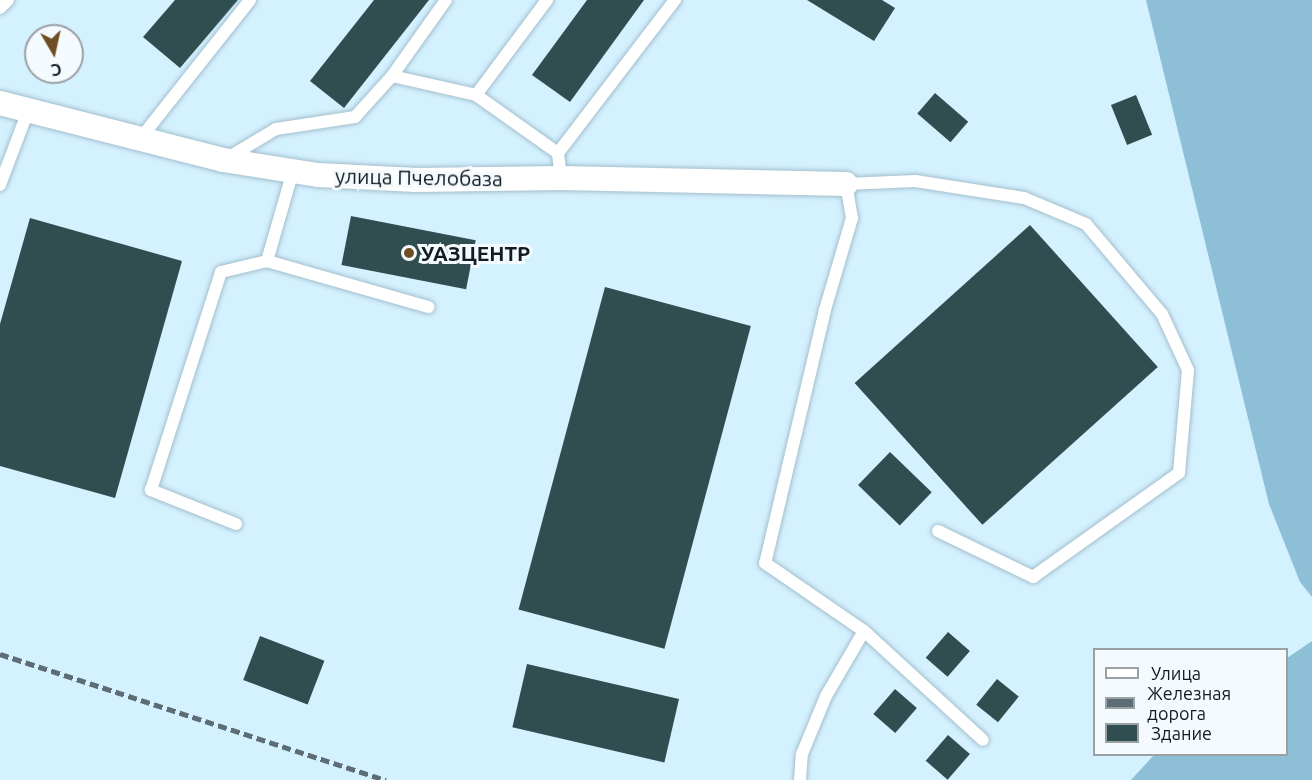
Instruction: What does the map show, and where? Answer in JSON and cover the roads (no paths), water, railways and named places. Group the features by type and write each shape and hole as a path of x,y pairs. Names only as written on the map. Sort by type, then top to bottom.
{"street":[{"name":"улица Пчелобаза","path":"0,103 223,160 293,171 416,180 561,178 846,184"}],"lane":[{"path":"0,8 8,0"},
{"path":"140,139 250,0"},
{"path":"223,160 276,129 355,117 392,76 446,0"},
{"path":"476,96 547,0"},
{"path":"561,178 558,153 675,0"},
{"path":"392,76 476,96 558,153"},
{"path":"0,185 28,111"},
{"path":"267,261 293,171"},
{"path":"938,531 1033,577 1179,473 1188,370 1162,314 1086,224 1024,198 915,181 846,184 852,218 825,310 765,562 864,631 983,740"},
{"path":"236,524 151,490 221,272 267,261 429,307"},
{"path":"800,780 802,754 826,696 864,631"}],"railway":[{"path":"0,654 386,780"}],"place":[{"name":"УАЗЦЕНТР","path":"409,253"}]}
